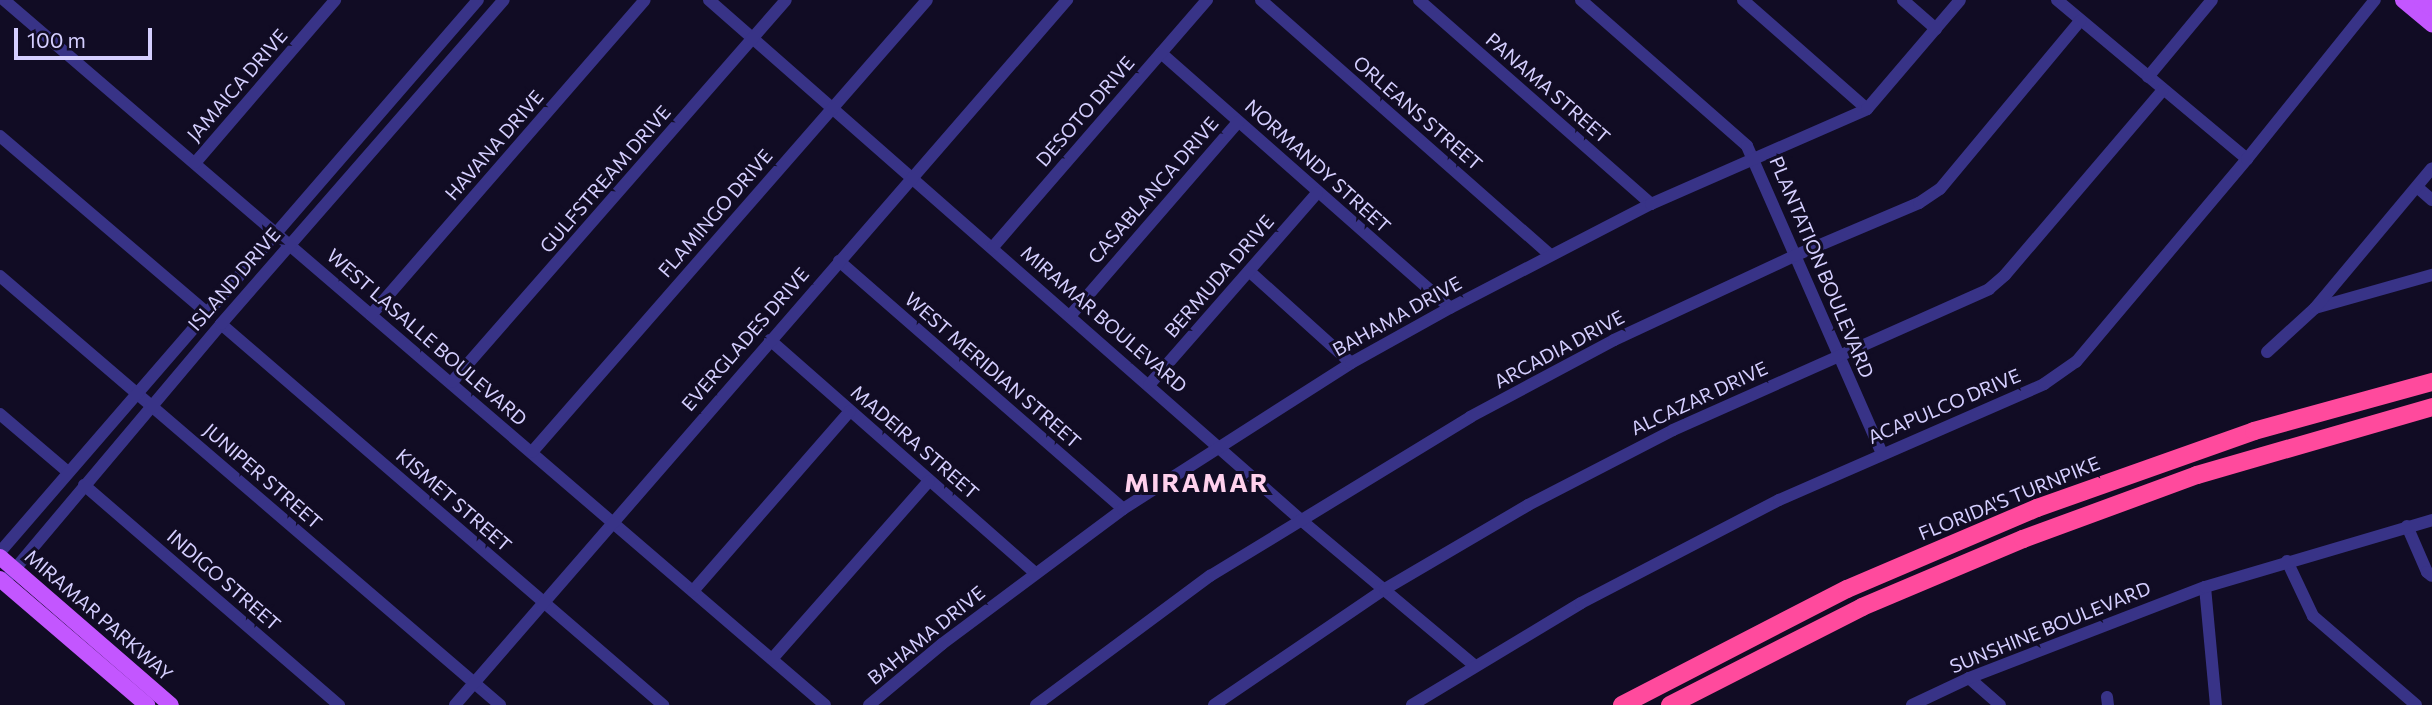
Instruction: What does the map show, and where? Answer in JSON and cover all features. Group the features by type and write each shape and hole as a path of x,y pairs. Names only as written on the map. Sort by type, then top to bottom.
{"highway":[{"name":"FLORIDA'S TURNPIKE","path":"1622,705 1847,589 2037,508 2254,431 2432,382"},
{"path":"1670,705 1863,607 2023,539 2210,471 2432,407"}],"main road":[{"path":"2403,0 2432,24"},
{"path":"2422,0 2432,8"},
{"name":"MIRAMAR PARKWAY","path":"0,555 5,580 147,705"},
{"name":"MIRAMAR PARKWAY","path":"5,580 171,705"}],"street":[{"name":"WEST LASALLE BOULEVARD","path":"4,0 825,705"},
{"name":"JAMAICA DRIVE","path":"194,163 335,0"},
{"name":"ISLAND DRIVE","path":"0,555 136,393 478,0"},
{"name":"ISLAND DRIVE","path":"5,580 289,244 504,0"},
{"name":"HAVANA DRIVE","path":"371,315 645,0"},
{"name":"MIRAMAR BOULEVARD","path":"709,0 1301,520 1475,666"},
{"name":"GULFSTREAM DRIVE","path":"452,382 786,0"},
{"name":"FLAMINGO DRIVE","path":"532,452 927,0"},
{"name":"EVERGLADES DRIVE","path":"455,705 1067,0"},
{"name":"DESOTO DRIVE","path":"993,247 1208,0"},
{"name":"ORLEANS STREET","path":"1261,0 1550,255"},
{"name":"PANAMA STREET","path":"1419,0 1651,204"},
{"name":"PLANTATION BOULEVARD","path":"1581,0 1747,146 1882,453"},
{"path":"1743,0 1867,109"},
{"path":"1903,0 1936,29"},
{"name":"BAHAMA DRIVE","path":"869,705 1035,573 1122,509 1351,363 1450,307 1651,204 1867,109 1960,0"},
{"path":"2057,0 2247,159"},
{"path":"2148,77 2212,0"},
{"name":"ACAPULCO DRIVE","path":"1412,705 1581,603 1779,500 2044,384 2076,362 2247,159 2375,0"},
{"name":"ARCADIA DRIVE","path":"1036,705 1210,576 1482,411 1614,340 1794,256 1919,203 1940,189 2080,21"},
{"name":"NORMANDY STREET","path":"1161,53 1317,193 1450,307"},
{"name":"ALCAZAR DRIVE","path":"1214,705 1385,590 1528,505 1673,430 1838,354 1989,289 2005,275 2163,90"},
{"name":"CASABLANCA DRIVE","path":"1070,316 1238,122"},
{"path":"0,136 206,312"},
{"path":"2267,352 2315,308 2432,168"},
{"path":"2417,187 2432,200"},
{"name":"BERMUDA DRIVE","path":"1149,385 1317,193"},
{"name":"WEST MERIDIAN STREET","path":"839,261 1122,509"},
{"path":"1249,271 1351,363"},
{"path":"2315,308 2432,275"},
{"name":"JUNIPER STREET","path":"0,276 500,705"},
{"name":"KISMET STREET","path":"221,324 663,705"},
{"name":"MADEIRA STREET","path":"770,340 1035,573"},
{"path":"693,591 850,411"},
{"path":"0,414 68,472"},
{"path":"772,659 929,481"},
{"name":"INDIGO STREET","path":"84,485 339,705"},
{"name":"SUNSHINE BOULEVARD","path":"1912,705 1969,678 2204,587 2432,520"},
{"path":"2407,526 2427,572 2432,576"},
{"path":"2287,561 2313,616 2416,705"},
{"path":"2204,587 2216,705"},
{"path":"1969,678 2000,705"}],"district":[{"name":"MIRAMAR","path":"1197,482"}]}
